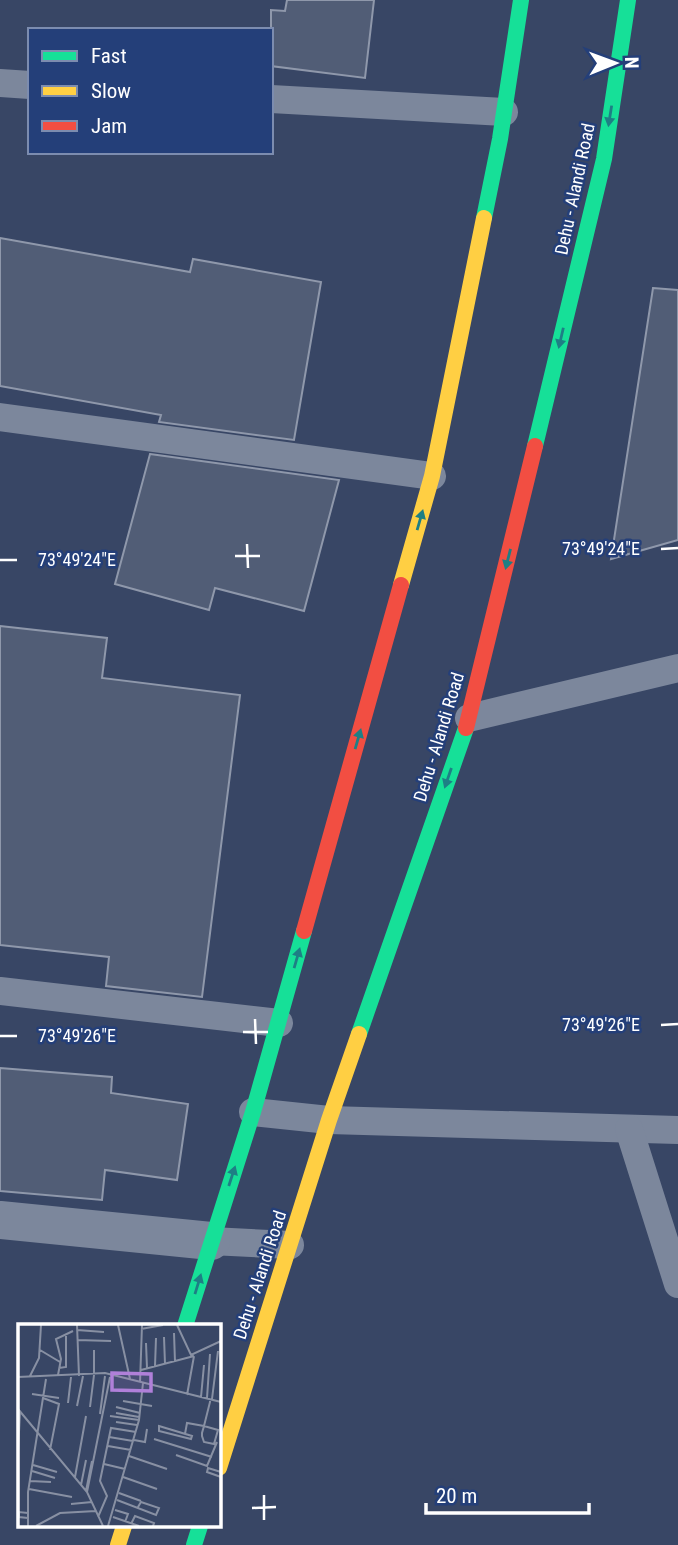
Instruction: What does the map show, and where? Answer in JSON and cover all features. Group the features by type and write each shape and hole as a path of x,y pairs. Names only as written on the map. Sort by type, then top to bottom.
{"main road":[{"path":"186,1324 279,1023 432,476 504,112 521,0"},
{"name":"Dehu - Alandi Road","path":"220,1465 329,1120 468,718 604,159 628,0"},
{"path":"118,1545 123,1528"},
{"path":"194,1545 199,1528"}],"street":[{"path":"0,1220 211,1241"}],"lane":[{"path":"0,83 28,85"},
{"path":"273,99 504,112"},
{"path":"0,417 432,476"},
{"path":"468,718 678,668"},
{"path":"0,991 279,1023"},
{"path":"253,1112 329,1120 678,1130"},
{"path":"629,1129 678,1284"},
{"path":"211,1241 290,1245"}],"building":[{"path":"287,0 374,0 365,78 273,66 271,10 285,11"},
{"path":"0,238 190,272 193,259 321,282 294,440 159,422 161,415 0,386"},
{"path":"653,288 678,290 678,540 611,559"},
{"path":"150,454 339,480 304,611 215,588 209,610 115,584"},
{"path":"0,626 107,638 102,678 240,695 202,997 106,986 109,957 0,945"},
{"path":"0,1068 112,1077 111,1093 188,1104 177,1180 105,1170 102,1200 0,1191"}],"traffic: fast":[{"path":"484,218 500,139 521,0"},
{"path":"535,446 604,159 628,0"},
{"path":"359,1034 466,728"},
{"path":"186,1324 253,1112 304,931"},
{"path":"194,1545 199,1528"}],"traffic: slow":[{"path":"401,585 432,476 484,218"},
{"path":"220,1465 329,1120 359,1034"},
{"path":"118,1545 123,1528"}],"traffic: jam":[{"path":"466,728 535,446"},
{"path":"304,931 401,585"}]}
